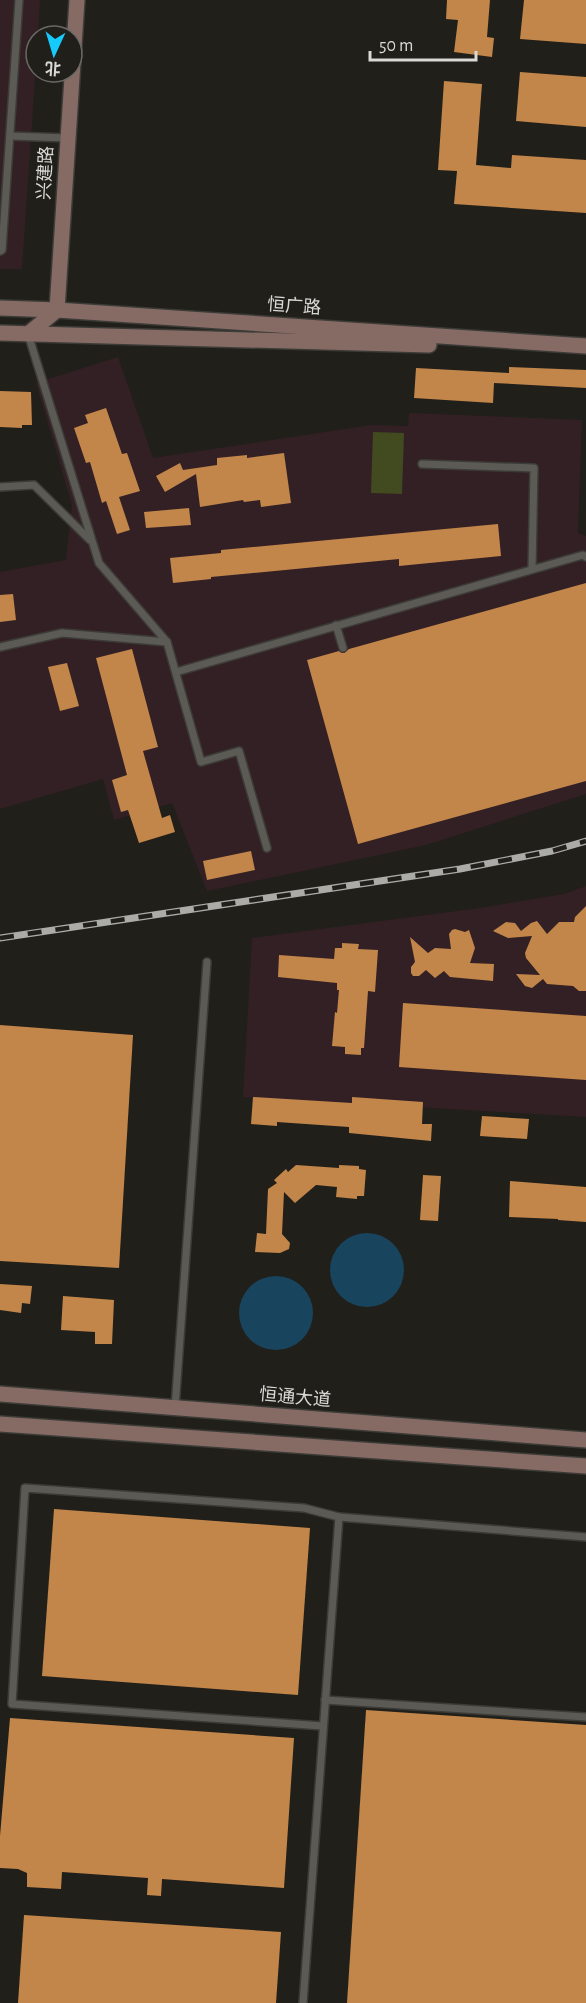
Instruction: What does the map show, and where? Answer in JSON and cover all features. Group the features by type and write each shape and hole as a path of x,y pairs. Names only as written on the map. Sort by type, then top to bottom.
{"street":[{"name":"兴建路","path":"57,310 77,0"},
{"name":"恒广路","path":"0,308 57,310 586,348"},
{"path":"28,334 57,310"},
{"name":"恒广路","path":"0,333 586,348"},
{"name":"恒通大道","path":"0,1394 586,1440"},
{"path":"0,1424 586,1466"}],"lane":[{"path":"0,251 2,250 19,0"},
{"path":"10,136 68,138"},
{"path":"28,334 99,563 167,642 201,762 239,752 267,848"},
{"path":"422,464 534,468 532,569"},
{"path":"0,487 34,485 92,541"},
{"path":"176,672 532,569 583,555 586,557"},
{"path":"336,626 343,648"},
{"path":"0,647 62,633 167,642"},
{"path":"175,1408 207,962"},
{"path":"323,1726 12,1704 25,1488 304,1508 339,1517 586,1537"},
{"path":"303,2003 339,1517"},
{"path":"325,1700 586,1717"}],"shaded area":[{"path":"0,0 40,0 39,24 24,24 24,84 35,84 22,269 0,269"},
{"path":"118,357 153,458 372,425 408,426 409,413 582,420 578,533 586,536 586,794 426,845 207,891 172,803 114,820 103,779 0,809 0,572 66,560 72,505 36,383"},
{"path":"586,886 586,1117 243,1097 252,938 480,908 564,894"}],"green space":[{"path":"373,432 404,433 402,494 371,493"}],"water":[{"path":"367,1233 388,1239 398,1249 404,1270 398,1291 388,1301 367,1307 346,1301 336,1291 330,1270 336,1249 346,1239"},
{"path":"276,1276 297,1282 307,1292 313,1313 307,1334 297,1344 276,1350 255,1344 245,1334 239,1313 245,1292 255,1282"}],"building":[{"path":"447,0 490,0 487,37 494,38 492,57 454,52 458,20 446,19"},
{"path":"524,0 586,0 586,44 520,39"},
{"path":"520,72 586,77 586,127 516,121"},
{"path":"444,81 482,84 476,165 511,168 512,155 586,160 586,213 454,204 457,171 438,170"},
{"path":"509,367 586,370 586,388 494,383 493,403 414,398 416,368 509,373"},
{"path":"0,391 31,392 32,425 22,425 22,428 0,427"},
{"path":"106,408 122,454 127,453 140,491 119,497 130,530 117,534 106,501 102,503 90,462 86,463 74,428 88,423 85,415"},
{"path":"284,453 291,503 261,507 260,500 244,502 243,500 200,507 196,474 165,492 156,476 180,463 183,470 217,465 217,458 247,455 247,458"},
{"path":"189,508 191,525 146,528 144,512"},
{"path":"498,524 501,556 399,566 399,559 211,577 211,579 173,583 170,558 221,553 221,550"},
{"path":"586,583 586,781 358,844 307,660 339,651 344,653 349,649"},
{"path":"13,594 16,620 0,622 0,595"},
{"path":"132,649 158,747 143,751 162,818 170,815 175,832 139,843 128,810 121,812 112,780 127,775 96,658"},
{"path":"67,663 79,706 60,711 48,667"},
{"path":"251,851 255,870 207,880 203,861"},
{"path":"586,906 586,991 579,991 573,986 547,984 543,979 532,988 525,986 516,974 540,975 526,958 525,953 532,936 508,938 493,931 506,922 515,923 521,931 537,921 547,934 559,922 574,922 575,917"},
{"path":"455,929 465,932 469,930 475,948 470,963 494,964 493,981 450,977 444,971 435,978 426,970 419,976 413,976 411,967 415,962 410,937 428,953 435,948 451,949 449,934"},
{"path":"342,943 359,944 358,949 378,950 375,992 368,991 364,1048 361,1048 361,1055 345,1054 345,1047 332,1046 339,990 337,990 337,983 278,977 279,955 334,959 335,948 342,948"},
{"path":"403,1003 586,1016 586,1080 399,1067"},
{"path":"0,1025 133,1035 119,1268 0,1261"},
{"path":"253,1097 352,1103 352,1097 423,1102 422,1124 432,1124 431,1141 349,1133 349,1127 277,1122 277,1126 251,1124"},
{"path":"482,1116 529,1119 527,1139 480,1136"},
{"path":"296,1165 339,1168 339,1165 359,1166 359,1169 366,1170 364,1196 357,1196 357,1199 336,1197 337,1187 316,1185 295,1203 284,1192 282,1234 290,1243 289,1249 280,1253 255,1252 257,1233 266,1234 268,1189 277,1183 274,1180 286,1169 288,1172"},
{"path":"423,1175 441,1176 438,1221 420,1220"},
{"path":"510,1181 586,1187 586,1222 509,1217"},
{"path":"0,1284 32,1286 30,1304 22,1303 21,1313 0,1310"},
{"path":"63,1296 114,1300 112,1344 95,1344 95,1332 61,1330"},
{"path":"54,1509 310,1528 298,1695 42,1676"},
{"path":"366,1710 586,1725 586,2003 347,2003"},
{"path":"10,1718 294,1738 284,1888 162,1879 161,1896 147,1895 148,1878 62,1872 61,1889 27,1887 27,1873 18,1869 0,1868 0,1836"},
{"path":"24,1915 281,1932 276,2003 18,2003"}],"railway":[{"path":"0,938 460,869 552,851 586,841"}]}
